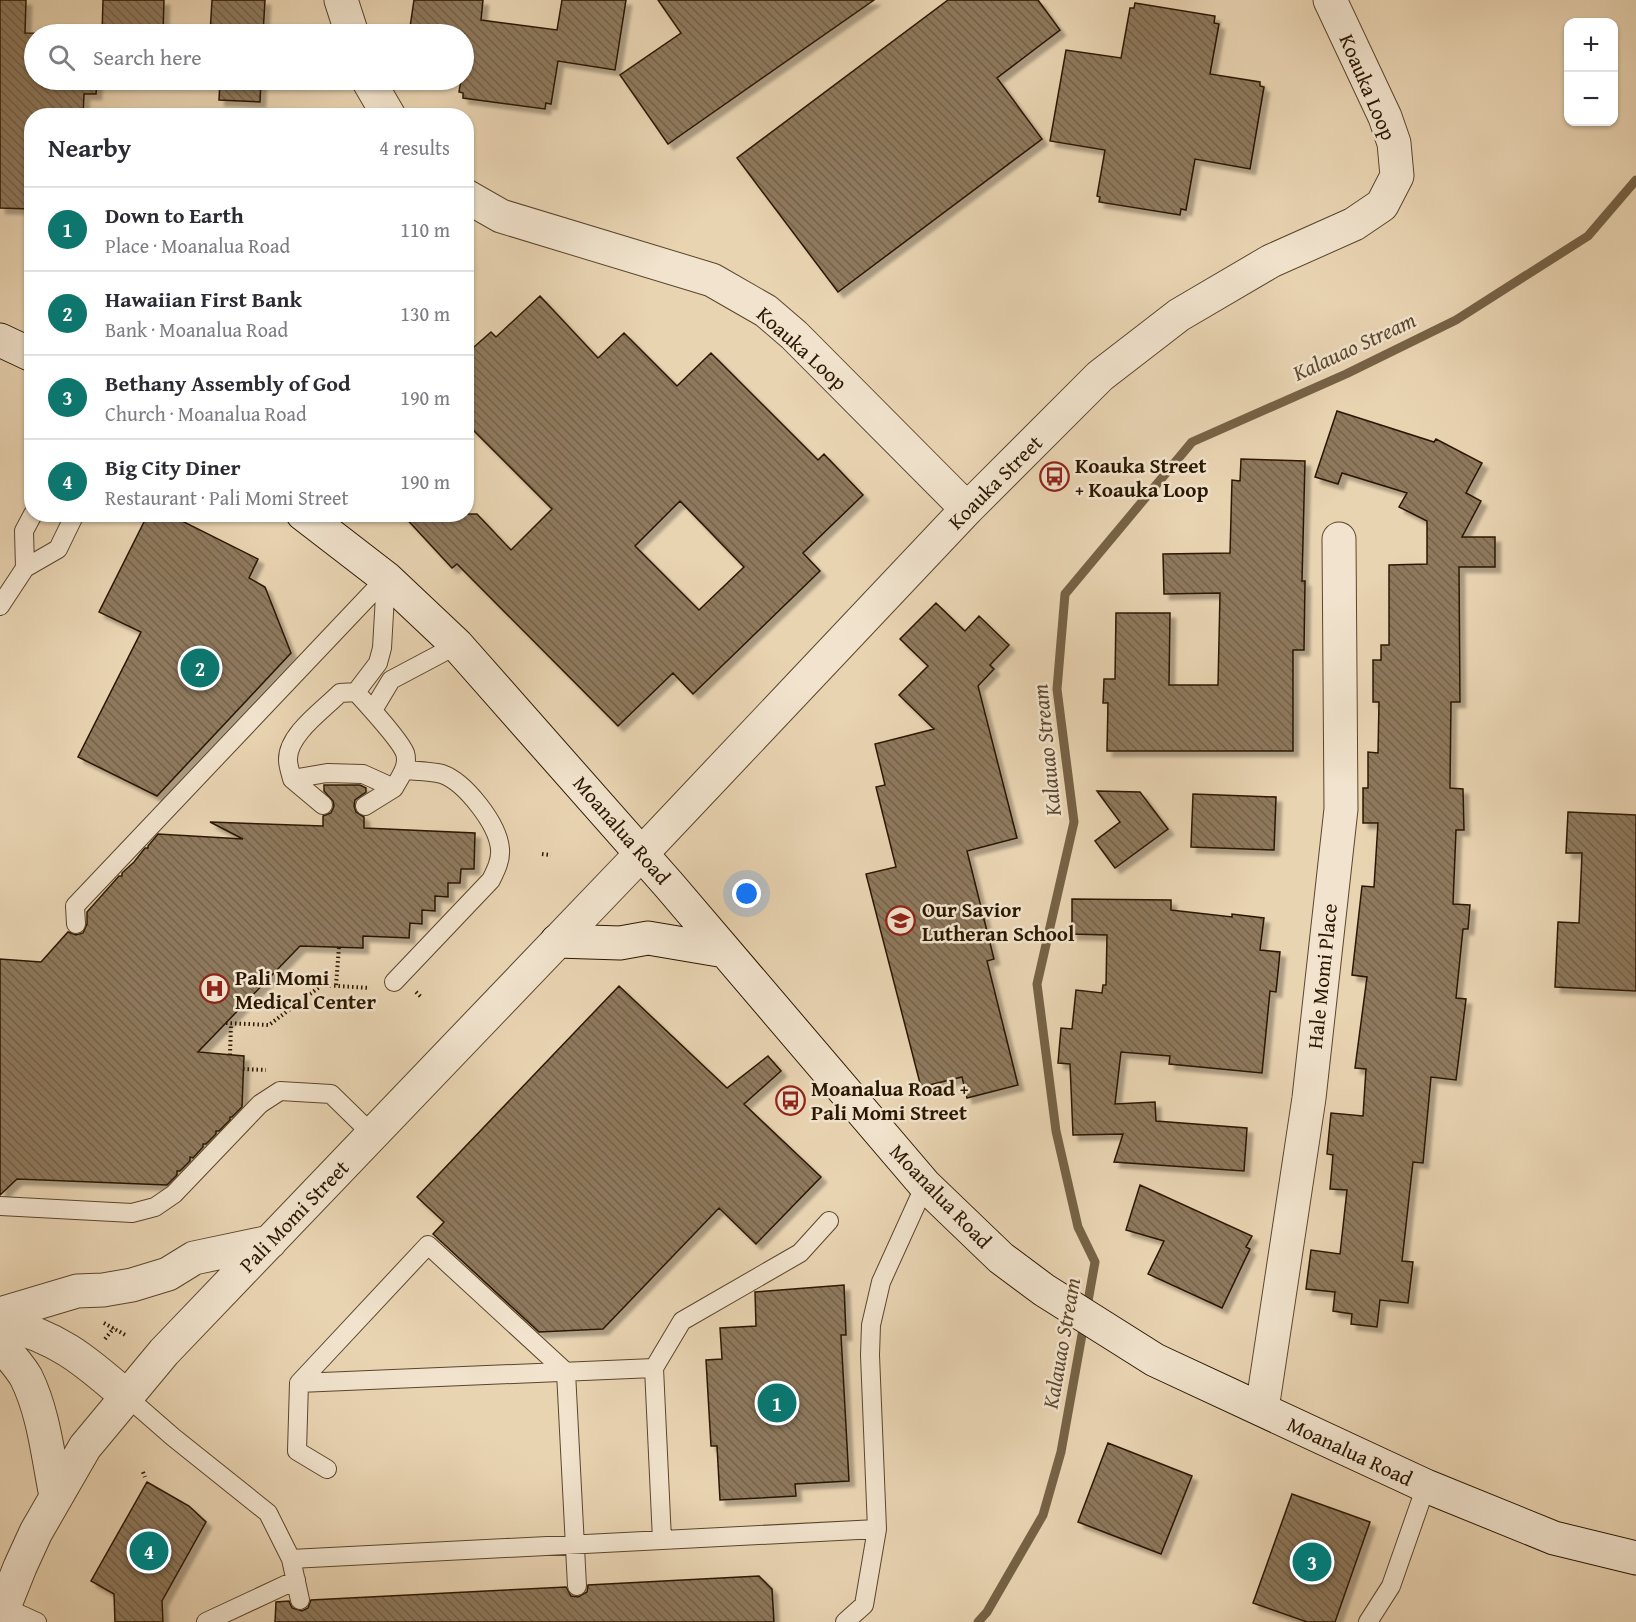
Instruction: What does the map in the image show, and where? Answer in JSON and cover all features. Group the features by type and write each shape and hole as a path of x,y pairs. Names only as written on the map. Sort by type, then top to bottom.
{"street":[{"path":"341,0 349,24"},
{"name":"Koauka Loop","path":"1330,0 1385,117 1394,143 1397,176"},
{"path":"374,90 384,108"},
{"name":"Koauka Street","path":"642,853 967,509 1100,376 1179,315 1271,261 1354,224 1382,205 1397,176"},
{"name":"Koauka Loop","path":"474,200 501,216 712,280 766,311 802,342 967,509"},
{"path":"0,340 24,351"},
{"name":"Moanalua Road","path":"313,522 386,578 457,645 642,853 926,1185 1001,1258 1044,1290 1155,1360 1426,1486 1554,1538 1636,1558"},
{"name":"Hale Momi Place","path":"1262,1409 1309,1098 1341,809 1339,539"},
{"name":"Pali Momi Street","path":"2,1612 20,1567 56,1496 85,1448 126,1396 164,1352 642,853"},
{"path":"557,941 620,943 648,938 726,951"},
{"path":"0,1314 78,1291 132,1285 168,1274 194,1258 270,1242"},
{"path":"0,1323 22,1328 56,1341 87,1362 126,1396"},
{"path":"0,1343 25,1376 32,1394 45,1437 56,1496"}],"lane":[{"path":"25,568 24,531 29,522"},
{"path":"0,606 25,568 58,549 71,522"},
{"path":"323,805 292,779 288,760 291,745 297,734 340,693 356,692 378,663 382,648 386,578"},
{"path":"76,924 75,906 386,578"},
{"path":"373,710 392,680 457,645"},
{"path":"356,692 405,752 405,770 394,788 365,806"},
{"path":"387,985 491,880 501,852 492,824 458,782 441,774 405,770"},
{"path":"292,779 327,773 363,774 394,788"},
{"path":"0,1206 132,1213 155,1207 174,1194 260,1104 280,1091 331,1094 372,1134"},
{"path":"845,1622 864,1605 877,1529 870,1355 872,1325 881,1282 926,1185"},
{"path":"662,1540 654,1368 682,1321 800,1253 829,1221"},
{"path":"327,1469 297,1451 299,1383 428,1245 566,1372 577,1586"},
{"path":"299,1383 654,1368"},
{"path":"126,1396 268,1513 291,1559 300,1600"},
{"path":"1368,1622 1391,1587 1426,1486"},
{"path":"291,1559 877,1529"},
{"path":"206,1622 296,1580"},
{"path":"2,1612 37,1622"}],"path":[{"path":"542,854 551,855"},
{"path":"336,986 339,947"},
{"path":"230,1055 228,1024 269,1025 322,985 387,985"},
{"path":"104,1340 114,1328"}],"building":[{"path":"0,0 26,0 24,90 96,90 96,94 84,94 83,108 24,108 24,209 0,208"},
{"path":"103,0 164,0 163,24 102,24"},
{"path":"212,0 265,0 264,24 211,24"},
{"path":"414,0 483,0 481,20 557,30 562,0 626,0 615,70 558,61 551,104 546,103 545,109 463,98 463,93 459,90 474,90 474,24 410,24"},
{"path":"658,0 874,0 668,144 620,75 681,33"},
{"path":"948,0 1038,0 1060,30 997,78 1042,139 838,292 737,158"},
{"path":"1135,3 1215,16 1214,23 1219,24 1210,74 1260,82 1260,86 1264,87 1250,169 1195,159 1186,210 1181,209 1180,215 1099,202 1100,197 1097,196 1105,150 1050,141 1066,50 1121,58 1130,8 1134,8"},
{"path":"220,90 261,90 260,102 219,100"},
{"path":"540,296 598,358 624,333 677,386 711,353 818,460 824,454 863,495 803,553 820,571 693,694 673,673 618,726 457,564 452,568 409,522 474,522 474,514 477,514 511,550 552,509 474,431 474,347 491,332 496,337","holes":["680,501 744,567 699,610 635,546"]},
{"path":"1337,411 1434,442 1436,439 1482,463 1466,493 1481,501 1462,537 1495,537 1495,567 1459,567 1460,702 1451,702 1450,788 1463,789 1464,830 1456,830 1453,904 1470,905 1468,929 1463,929 1456,998 1466,999 1456,1080 1431,1077 1423,1163 1413,1162 1402,1261 1413,1262 1408,1303 1380,1300 1377,1327 1351,1324 1352,1314 1333,1311 1335,1292 1306,1289 1311,1250 1340,1254 1347,1190 1330,1189 1333,1155 1327,1154 1331,1113 1363,1116 1366,1069 1355,1068 1367,977 1352,975 1362,886 1374,887 1378,823 1363,823 1363,788 1368,788 1368,752 1378,753 1379,702 1373,702 1373,660 1381,660 1381,645 1389,645 1389,565 1427,564 1427,521 1399,507 1407,493 1342,473 1338,484 1315,477"},
{"path":"1241,459 1305,461 1302,581 1305,581 1304,650 1293,650 1293,751 1107,751 1108,703 1103,703 1104,679 1115,679 1116,613 1170,613 1169,685 1218,685 1220,593 1164,594 1163,554 1230,553 1232,480 1240,481"},
{"path":"144,522 184,522 258,559 249,578 265,587 291,653 157,796 78,757 141,632 99,612"},
{"path":"936,603 965,631 979,616 1009,645 990,665 994,669 978,686 1017,838 967,851 994,959 987,961 1018,1085 967,1098 962,1077 921,1087 866,874 896,867 876,787 885,785 875,744 934,729 899,695 928,666 900,639"},
{"path":"324,785 360,785 366,788 366,792 355,800 354,806 356,812 364,817 364,828 475,833 474,869 461,869 460,883 448,883 448,897 435,896 435,911 422,910 422,924 410,923 409,938 363,936 363,948 300,946 198,1052 244,1056 242,1107 219,1131 216,1131 216,1134 206,1144 203,1144 193,1158 190,1157 190,1161 180,1171 177,1171 177,1175 167,1185 17,1179 0,1195 0,959 41,962 68,932 76,935 83,933 87,924 87,912 145,848 148,848 158,834 243,839 210,822 323,826 323,816 331,813 334,806 333,801 324,791"},
{"path":"1097,791 1140,792 1168,829 1115,868 1095,841 1120,822"},
{"path":"1193,794 1276,797 1274,850 1191,847"},
{"path":"1568,812 1636,815 1636,991 1555,987 1558,922 1579,923 1582,853 1566,853"},
{"path":"1072,899 1171,900 1171,910 1264,918 1260,950 1280,952 1276,992 1270,991 1262,1073 1169,1064 1170,1056 1121,1052 1115,1104 1155,1102 1156,1121 1247,1128 1244,1171 1114,1162 1123,1134 1073,1135 1070,1064 1058,1063 1061,1028 1072,1029 1076,990 1102,993 1103,985 1106,985 1107,935 1072,934"},
{"path":"619,986 727,1088 768,1056 781,1071 744,1104 821,1177 756,1244 719,1208 603,1329 539,1332 433,1234 444,1222 417,1197"},
{"path":"1140,1185 1252,1236 1246,1247 1250,1249 1222,1308 1148,1274 1164,1241 1126,1230"},
{"path":"844,1285 846,1335 841,1335 849,1481 795,1484 796,1496 720,1500 717,1446 711,1446 706,1360 722,1359 720,1328 756,1326 755,1292"},
{"path":"1108,1443 1192,1476 1161,1554 1078,1522"},
{"path":"147,1482 189,1506 206,1522 162,1601 163,1622 115,1622 114,1594 91,1581"},
{"path":"1292,1494 1370,1522 1335,1622 1307,1622 1253,1603"},
{"path":"759,1576 772,1589 774,1622 275,1622 276,1602 289,1601 292,1608 302,1611 308,1608 311,1600 566,1587 571,1596 578,1597 587,1592 588,1585"}],"waterway":[{"name":"Kalauao Stream","path":"978,1622 987,1612 1043,1515 1061,1452 1095,1262 1078,1227 1056,1131 1037,984 1074,822 1057,689 1065,594 1192,442 1346,374 1456,320 1588,236 1636,180"}],"place":[{"name":"Koauka Street + Koauka Loop","path":"1054,477"},
{"name":"Hawaiian First Bank","path":"200,668"},
{"name":"Our Savior Lutheran School","path":"901,921"},
{"name":"Pali Momi Medical Center","path":"214,989"},
{"name":"Moanalua Road + Pali Momi Street","path":"790,1100"},
{"name":"Down to Earth","path":"777,1403"},
{"name":"Big City Diner","path":"149,1551"},
{"name":"Bethany Assembly of God","path":"1312,1562"}]}
